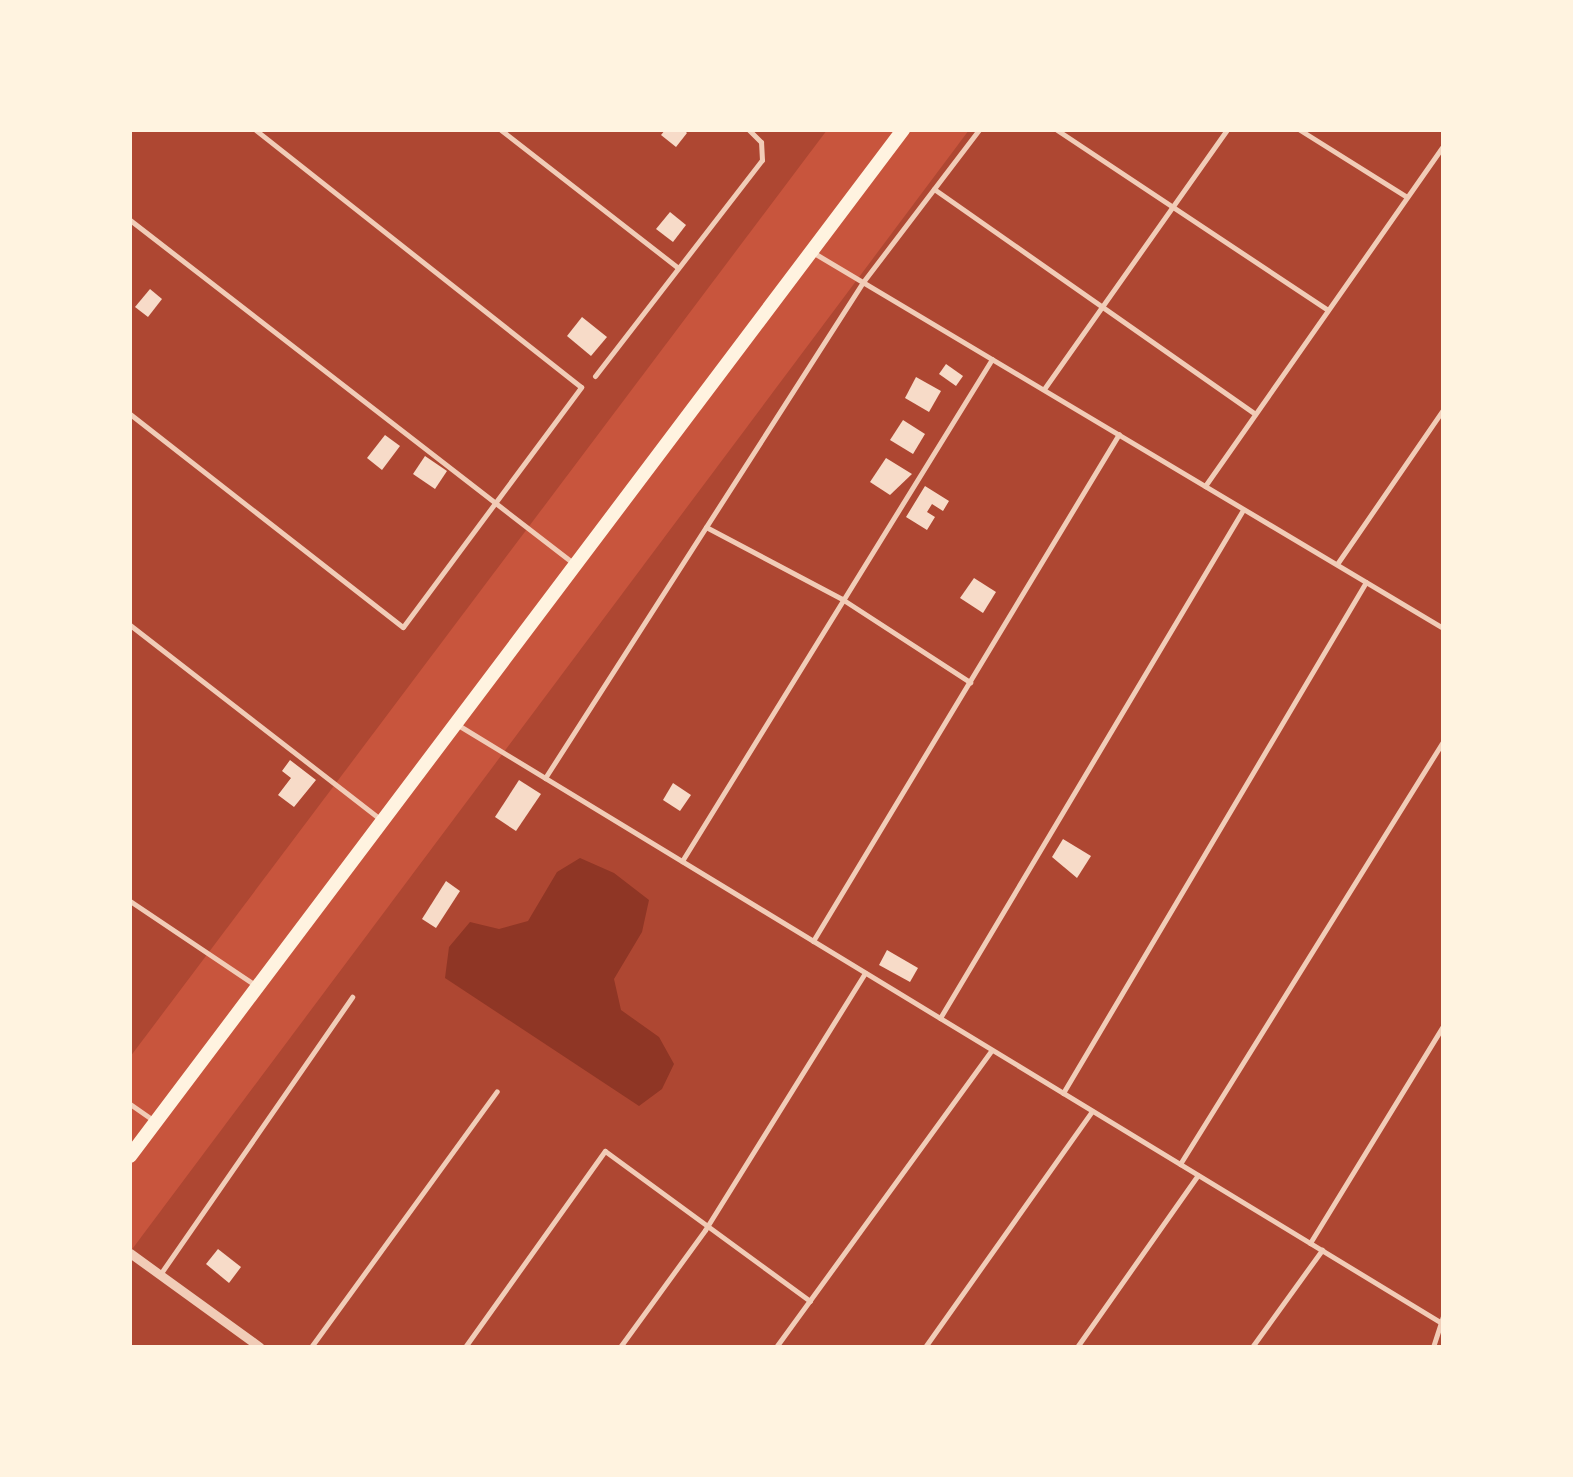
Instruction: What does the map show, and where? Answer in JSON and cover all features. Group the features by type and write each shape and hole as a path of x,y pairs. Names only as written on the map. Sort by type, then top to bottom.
{"main road":[{"path":"130,1156 903,130"}],"street":[{"path":"130,1253 260,1347"}],"lane":[{"path":"130,414 403,627 582,387 256,130"},
{"path":"501,130 677,267"},
{"path":"595,376 762,160 761,142 749,130"},
{"path":"545,778 862,282 980,130"},
{"path":"1057,130 1328,310"},
{"path":"1044,390 1227,130"},
{"path":"1300,130 1407,197"},
{"path":"1205,486 1443,146"},
{"path":"934,189 1104,304 1255,414"},
{"path":"130,220 575,564"},
{"path":"812,251 1443,628"},
{"path":"682,861 992,359"},
{"path":"1337,564 1443,410"},
{"path":"813,941 1119,434"},
{"path":"940,1018 1244,509"},
{"path":"706,527 842,599 970,682"},
{"path":"1063,1093 1366,582"},
{"path":"130,625 382,820"},
{"path":"455,724 1441,1319 1433,1347"},
{"path":"1180,1164 1443,740"},
{"path":"130,901 257,987"},
{"path":"620,1347 704,1230 865,972"},
{"path":"160,1276 352,997"},
{"path":"1310,1243 1443,1026"},
{"path":"776,1347 992,1050"},
{"path":"311,1347 497,1091"},
{"path":"130,1104 156,1122"},
{"path":"925,1347 1092,1111"},
{"path":"465,1347 605,1151 704,1230 810,1301"},
{"path":"1077,1347 1198,1175"},
{"path":"1252,1347 1322,1250"}],"shaded area":[{"path":"130,130 827,130 130,1057"},
{"path":"969,130 1443,130 1443,1347 130,1347 130,1252"},
{"path":"580,858 614,873 649,900 642,932 614,979 621,1010 659,1037 674,1064 662,1089 639,1106 445,978 449,947 470,922 499,929 528,921 557,872"}],"building":[{"path":"665,130 687,133 676,147 661,135"},
{"path":"670,212 686,225 673,242 656,229"},
{"path":"150,289 162,299 148,317 135,307"},
{"path":"582,317 607,337 591,356 567,336"},
{"path":"946,364 963,376 956,386 939,374"},
{"path":"916,377 941,391 929,412 905,398"},
{"path":"903,420 925,434 913,454 890,440"},
{"path":"385,435 400,446 382,470 367,458"},
{"path":"425,456 447,471 435,489 413,474"},
{"path":"886,458 912,474 890,495 870,482"},
{"path":"925,486 949,501 943,511 932,504 927,512 935,517 927,530 906,517"},
{"path":"974,578 996,592 983,613 960,598"},
{"path":"290,760 316,780 294,807 278,795 291,778 282,771"},
{"path":"519,780 541,794 516,831 495,817"},
{"path":"673,783 691,795 680,811 663,800"},
{"path":"1063,839 1091,856 1077,878 1052,857"},
{"path":"446,881 460,891 436,928 422,919"},
{"path":"887,950 918,968 910,982 879,965"},
{"path":"218,1249 241,1267 229,1283 206,1264"}]}
